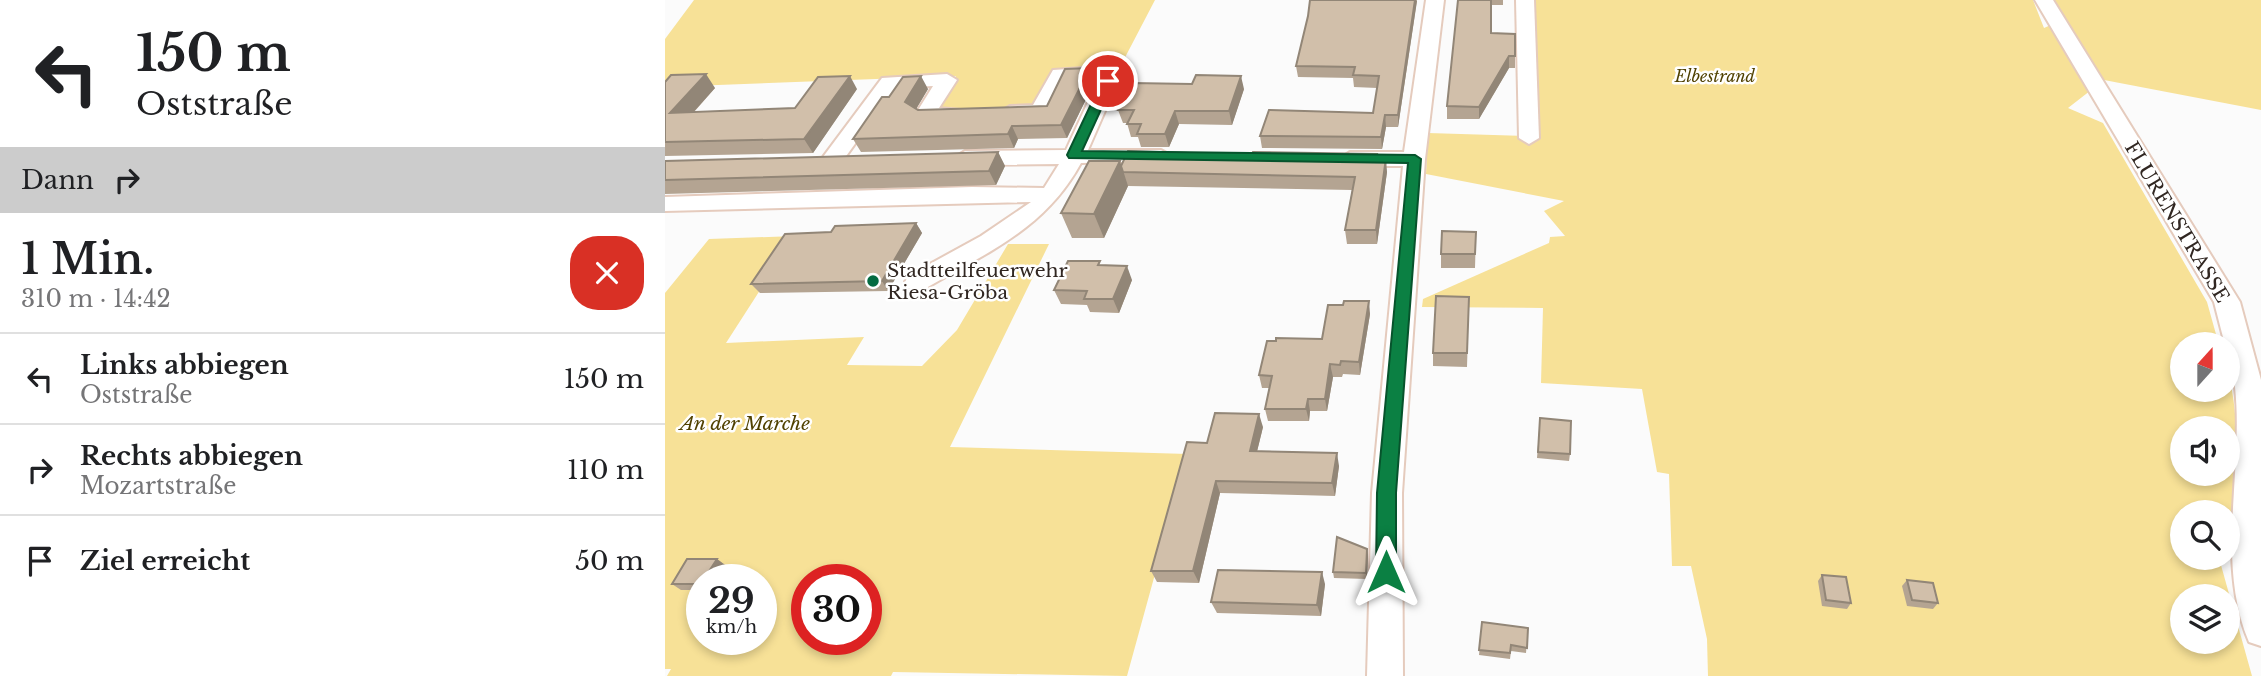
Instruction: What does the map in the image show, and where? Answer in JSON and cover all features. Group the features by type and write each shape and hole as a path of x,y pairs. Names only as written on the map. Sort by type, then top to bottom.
{"street":[{"path":"1385,676 1387,493 1415,159 1435,0"},
{"name":"FLURENSTRASSE","path":"2044,0 2227,302 2249,386 2250,582 2261,630"},
{"path":"831,162 889,82 947,80 925,115 1040,111 1061,74 1112,72 1074,155 1051,195 1017,223 917,282"},
{"path":"939,159 1074,155 1182,156"},
{"path":"1332,158 1415,159"},
{"path":"803,162 858,161"},
{"path":"665,204 984,194 1051,195"}],"lane":[{"path":"1525,0 1529,138"}],"green space":[{"path":"694,0 1155,0 1119,69 1057,71 1035,106 944,111 935,108 956,76 665,87 665,39"},
{"name":"Elbestrand","path":"1522,0 2033,0 2044,28 2062,20 2049,0 2261,0 2261,110 2104,80 2068,108 2103,123 2207,302 2215,332 2170,332 2170,402 2233,402 2235,416 2170,416 2170,486 2236,486 2235,500 2170,500 2170,570 2222,570 2226,584 2170,584 2170,654 2240,654 2240,633 2252,676 1708,676 1707,639 1691,566 1672,566 1669,474 1657,472 1642,389 1541,383 1543,308 1422,307 1423,299 1549,243 1550,237 1565,236 1544,211 1564,201 1426,174 1428,133 1526,136"},
{"name":"An der Marche","path":"795,236 726,343 864,337 847,365 922,366 957,330 1008,244 1049,244 950,447 1188,454 1127,676 893,672 891,676 667,676 671,669 665,669 665,293 709,239"}],"building":[{"path":"1310,0 1415,0 1398,115 1385,115 1381,137 1260,136 1269,110 1373,113 1379,76 1353,75 1355,67 1296,66"},
{"path":"1458,0 1491,0 1491,33 1515,34 1515,56 1509,56 1479,107 1447,106"},
{"path":"1090,68 1061,125 1012,126 1008,134 853,139 882,97 889,97 903,77 921,76 905,102 918,110 1047,106 1065,69"},
{"path":"706,74 670,113 795,108 818,77 850,76 804,139 665,142 665,82 671,75"},
{"path":"1196,75 1241,76 1229,111 1175,111 1165,134 1137,134 1141,124 1127,124 1134,110 1118,110 1132,83 1192,84"},
{"path":"1128,151 1252,155 1253,152 1377,154 1376,158 1386,158 1376,230 1345,230 1355,177 1123,172 1121,166"},
{"path":"998,152 989,171 665,180 665,161"},
{"path":"1089,161 1120,161 1094,214 1061,213"},
{"path":"916,223 882,281 751,284 785,234 831,232 835,226"},
{"path":"1442,231 1476,232 1475,254 1441,254"},
{"path":"1068,261 1100,261 1098,265 1127,266 1113,299 1084,299 1087,291 1054,290"},
{"path":"1436,296 1469,297 1467,353 1433,353"},
{"path":"1344,301 1369,301 1359,362 1341,361 1340,365 1330,364 1325,399 1308,399 1306,409 1265,409 1272,376 1259,375 1267,341 1276,341 1276,338 1322,339 1328,305 1343,305"},
{"path":"1215,413 1259,414 1250,451 1337,453 1332,483 1216,481 1193,571 1151,571 1187,442 1207,443"},
{"path":"1540,418 1571,421 1570,454 1538,452"},
{"path":"1337,537 1367,549 1366,573 1333,572"},
{"path":"687,559 717,559 714,564 686,564 686,584 672,584"},
{"path":"1218,570 1322,572 1317,605 1211,602"},
{"path":"1822,575 1846,577 1851,603 1826,600"},
{"path":"1907,580 1933,583 1938,603 1912,600"},
{"path":"1482,622 1528,628 1527,648 1511,645 1510,653 1479,650"}],"place":[{"name":"Stadtteilfeuerwehr Riesa-Gröba","path":"873,281"}],"route":[{"path":"1108,81 1074,155 1415,159 1387,493 1386,572"}]}
